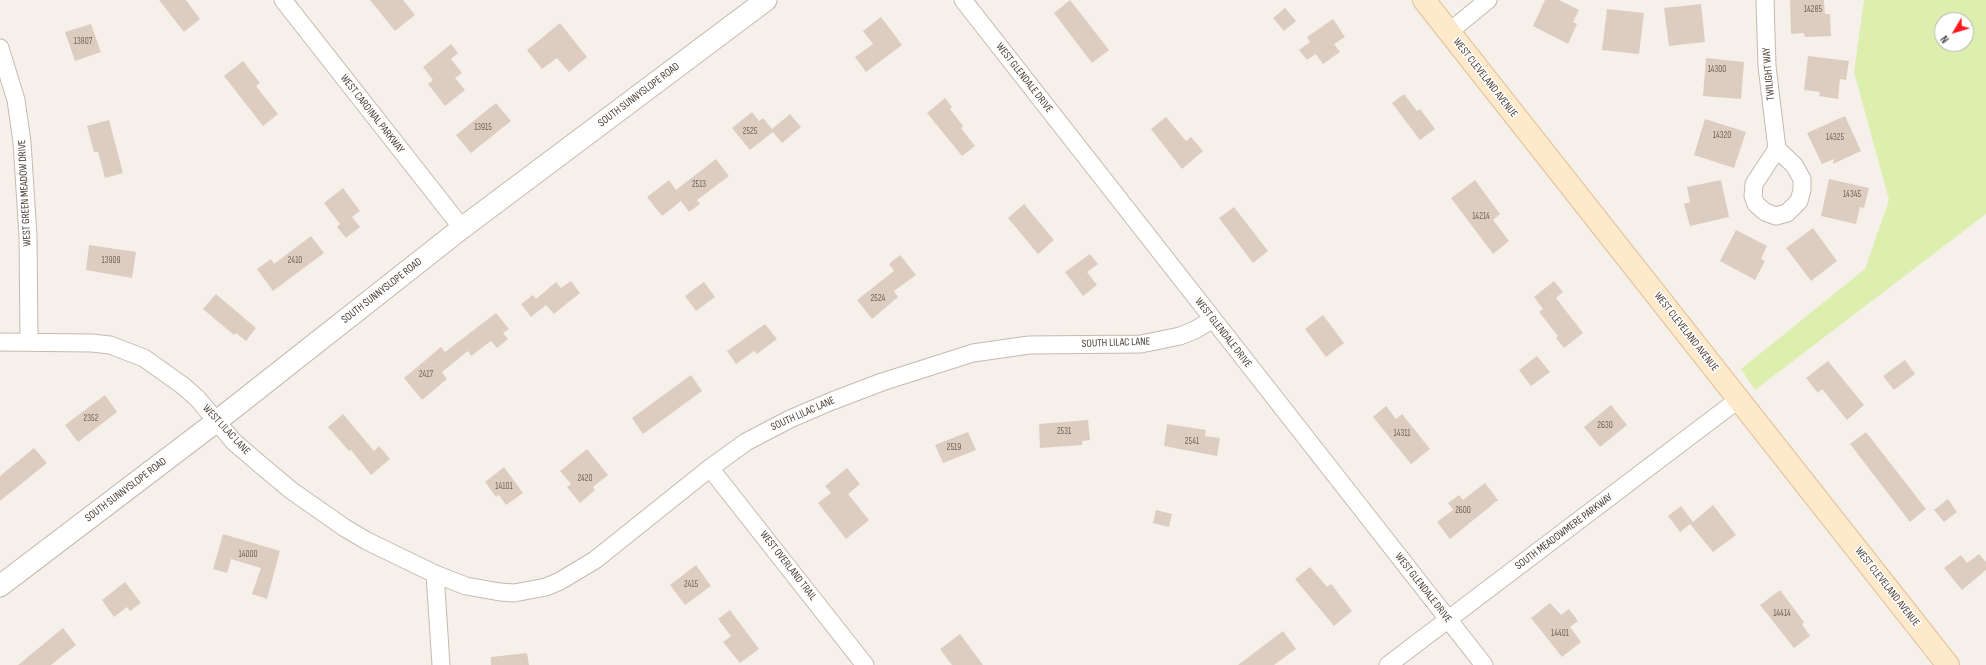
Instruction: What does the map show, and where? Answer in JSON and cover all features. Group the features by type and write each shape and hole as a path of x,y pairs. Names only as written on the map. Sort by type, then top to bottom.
{"main road":[{"name":"WEST CLEVELAND AVENUE","path":"1424,0 1948,665"}],"street":[{"name":"WEST CARDINAL PARKWAY","path":"283,0 462,228"},
{"name":"WEST GLENDALE DRIVE","path":"963,0 1484,665"},
{"path":"1449,32 1488,0"},
{"name":"TWILIGHT WAY","path":"1765,0 1767,66 1777,149"},
{"name":"SOUTH SUNNYSLOPE ROAD","path":"0,586 217,421 462,228 757,3"},
{"name":"WEST GREEN MEADOW DRIVE","path":"0,48 16,100 22,142 28,236 29,341"},
{"name":"SOUTH LILAC LANE","path":"435,574 466,586 500,592 528,592 546,587 560,581 595,560 710,468 746,442 790,419 882,382 973,353 1029,345 1141,344 1180,336 1195,330 1213,319"},
{"name":"WEST LILAC LANE","path":"0,342 29,341 92,343 110,345 136,354 182,385 217,421 234,442 292,491 367,541 435,574"},
{"name":"SOUTH MEADOWMERE PARKWAY","path":"1388,665 1739,399"},
{"name":"WEST OVERLAND TRAIL","path":"710,468 865,665"},
{"path":"435,574 441,665"}],"green space":[{"path":"1864,0 1986,0 1986,214 1755,390 1741,369 1865,269 1889,200 1854,72"}],"building":[{"path":"159,0 186,0 200,19 184,32"},
{"path":"370,0 403,0 415,15 395,31"},
{"path":"1070,0 1109,50 1092,63 1054,13"},
{"path":"1545,0 1559,0 1579,10 1573,22 1577,24 1568,44 1533,26"},
{"path":"1790,0 1824,0 1825,14 1830,14 1831,36 1805,37 1804,33 1791,34"},
{"path":"1701,4 1705,42 1669,46 1664,8"},
{"path":"1285,8 1296,21 1284,31 1273,18"},
{"path":"1607,9 1644,13 1639,54 1602,50"},
{"path":"881,17 902,45 866,72 855,57 873,44 863,31"},
{"path":"1333,19 1345,37 1334,44 1340,52 1323,64 1316,54 1307,60 1299,50 1310,42 1307,37"},
{"path":"560,23 587,57 569,72 557,58 542,69 527,50"},
{"path":"91,24 101,52 75,61 65,32"},
{"path":"451,44 458,53 451,59 462,73 455,78 465,90 445,106 428,84 433,80 423,67"},
{"path":"1808,56 1849,61 1846,80 1840,79 1838,99 1819,96 1820,92 1804,90"},
{"path":"1706,58 1744,62 1741,99 1703,96"},
{"path":"243,61 260,83 256,86 278,114 263,126 224,76"},
{"path":"1404,94 1417,111 1420,109 1435,129 1420,140 1392,103"},
{"path":"945,98 952,107 950,109 963,126 961,128 975,146 962,156 927,113"},
{"path":"496,103 511,121 471,153 456,135"},
{"path":"752,112 759,121 763,118 772,129 790,114 801,127 782,143 773,132 750,150 732,128"},
{"path":"1845,116 1861,151 1833,164 1834,159 1822,164 1807,133"},
{"path":"1166,117 1186,141 1191,137 1203,151 1182,169 1151,129"},
{"path":"1705,119 1746,132 1734,168 1694,155"},
{"path":"109,120 123,173 105,178 98,152 94,152 87,126"},
{"path":"716,159 729,176 697,200 700,204 689,212 681,201 662,216 647,197 669,180 676,190"},
{"path":"1829,179 1869,188 1864,208 1860,207 1856,224 1821,216"},
{"path":"1475,180 1500,214 1493,220 1509,241 1493,254 1451,198"},
{"path":"1721,180 1729,217 1690,226 1684,204 1690,202 1687,187"},
{"path":"343,188 360,211 352,217 360,227 346,238 337,227 340,224 324,203"},
{"path":"1024,204 1054,240 1038,254 1008,218"},
{"path":"1234,207 1268,251 1253,263 1219,218"},
{"path":"1813,228 1837,261 1811,281 1786,248"},
{"path":"1736,230 1767,246 1761,259 1765,261 1755,280 1720,261"},
{"path":"311,236 324,253 273,291 257,269 271,259 274,264"},
{"path":"89,245 136,252 132,278 86,270"},
{"path":"1090,254 1098,264 1087,272 1097,285 1083,296 1065,272"},
{"path":"900,255 916,275 894,291 898,297 872,319 857,300 894,271 889,264"},
{"path":"571,281 580,293 554,314 546,305 531,317 521,304 533,295 536,299 556,282 561,288"},
{"path":"1554,281 1563,292 1556,298 1583,333 1564,348 1556,338 1558,336 1539,312 1543,309 1534,297"},
{"path":"704,282 715,297 696,311 685,296"},
{"path":"216,294 256,328 246,341 236,333 234,335 203,309"},
{"path":"496,313 509,329 503,333 508,339 497,348 491,341 471,356 468,351 442,372 447,379 422,400 404,378 441,347 445,352"},
{"path":"1323,315 1344,343 1326,357 1305,329"},
{"path":"765,324 777,339 757,354 754,351 736,364 727,351"},
{"path":"1537,356 1550,372 1531,386 1519,370"},
{"path":"1905,360 1915,374 1894,390 1883,376"},
{"path":"1828,361 1864,405 1847,420 1822,389 1818,393 1806,378"},
{"path":"691,375 702,391 643,434 632,418"},
{"path":"105,395 117,412 78,442 65,425"},
{"path":"1611,405 1627,425 1600,447 1584,427"},
{"path":"1386,406 1396,419 1402,414 1430,449 1411,464 1373,417"},
{"path":"343,414 374,451 379,446 390,459 371,475 351,450 349,451 328,427"},
{"path":"1088,420 1090,440 1082,441 1082,445 1040,448 1039,424"},
{"path":"1167,424 1206,430 1205,436 1220,438 1217,456 1164,446"},
{"path":"968,432 976,450 943,463 935,445"},
{"path":"1866,432 1926,509 1910,522 1850,444"},
{"path":"34,448 47,463 0,501 0,476"},
{"path":"587,449 608,475 593,487 595,490 580,503 567,487 571,484 560,471"},
{"path":"504,467 523,493 506,505 499,495 496,497 485,482"},
{"path":"847,468 860,484 848,494 869,520 846,539 818,503 831,493 825,486"},
{"path":"1485,483 1498,500 1450,539 1437,522 1453,510 1448,503 1459,495 1463,500"},
{"path":"1948,499 1957,512 1944,522 1934,510"},
{"path":"1713,505 1736,535 1713,552 1690,524 1680,532 1668,516 1681,506 1693,522"},
{"path":"1156,510 1172,514 1169,527 1153,523"},
{"path":"223,534 280,551 267,599 252,594 261,568 231,559 227,573 213,569"},
{"path":"1979,554 1986,562 1986,570 1962,590 1944,568 1961,555 1967,563"},
{"path":"696,565 711,586 685,605 670,585"},
{"path":"1310,567 1327,587 1331,584 1352,611 1334,626 1295,579"},
{"path":"125,582 141,603 130,611 127,607 114,617 102,600"},
{"path":"1780,590 1804,622 1802,624 1810,636 1794,648 1760,605"},
{"path":"1550,603 1561,615 1569,609 1578,621 1570,627 1581,642 1562,657 1531,618"},
{"path":"730,610 759,649 740,663 723,642 731,636 718,619"},
{"path":"63,628 76,645 51,665 18,665"},
{"path":"1283,631 1296,649 1274,665 1238,665"},
{"path":"960,634 983,665 952,665 940,649"},
{"path":"527,653 529,665 491,665 491,657"}]}
